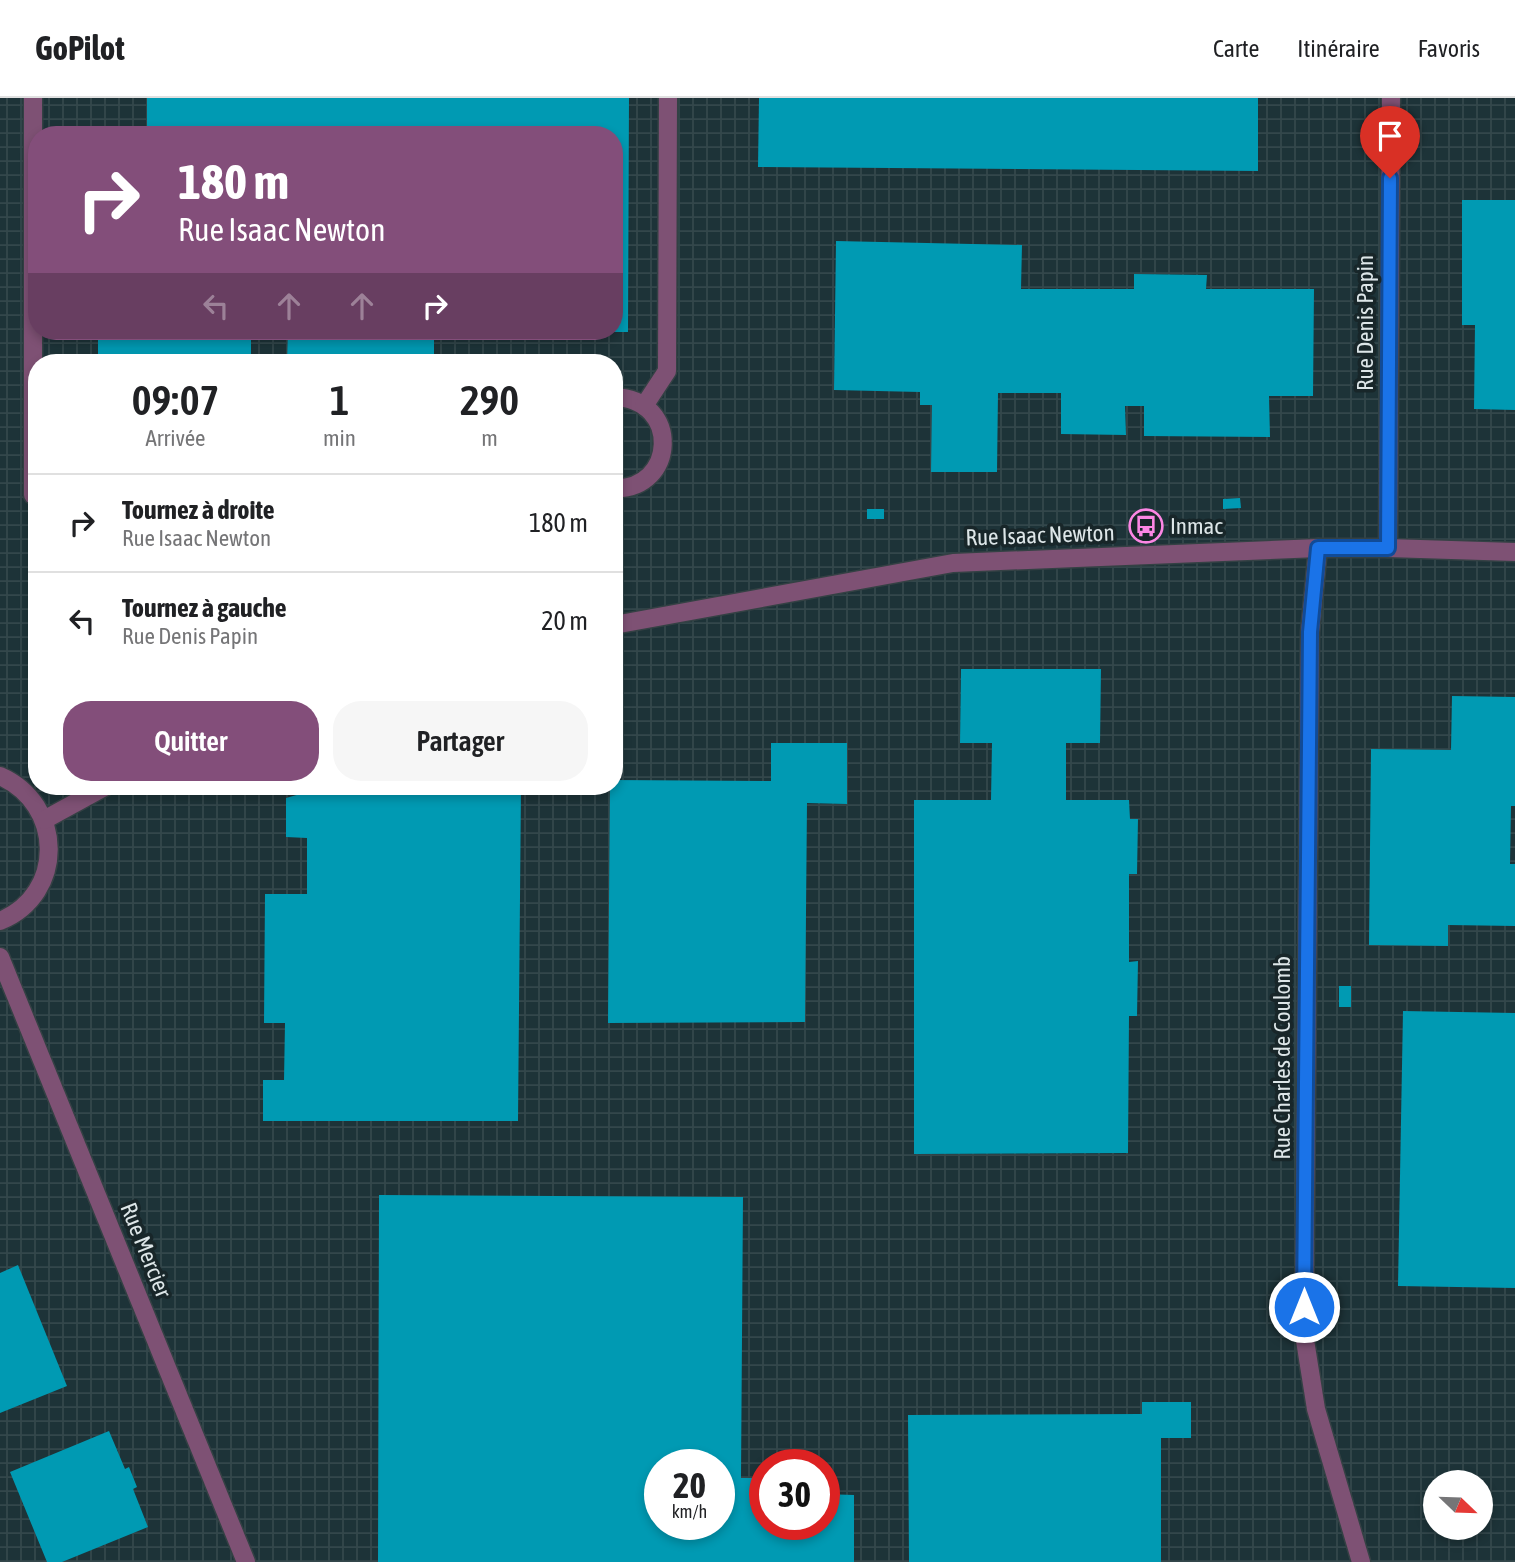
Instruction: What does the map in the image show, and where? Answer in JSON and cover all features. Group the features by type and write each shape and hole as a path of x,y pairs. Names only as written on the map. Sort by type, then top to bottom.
{"street":[{"path":"33,98 33,126"},
{"path":"644,406 667,371 668,98"},
{"name":"Rue Denis Papin","path":"1388,548 1391,98"},
{"path":"623,397 640,402 652,412 660,425 663,439 662,455 656,469 647,478 623,489"},
{"name":"Rue Isaac Newton","path":"623,623 953,563 1318,548 1515,552"},
{"name":"Rue Charles de Coulomb","path":"1318,548 1310,632 1304,1334 1316,1409 1361,1562"},
{"path":"0,776 13,782 32,799 44,820 50,847 46,873 33,898 12,916 0,921"},
{"path":"44,820 90,795"},
{"name":"Rue Mercier","path":"0,957 246,1562"}],"shaded area":[{"path":"0,98 1515,98 1515,1562 0,1562"}],"building":[{"path":"147,98 629,98 628,332 623,332 623,126 147,126"},
{"path":"759,98 1258,98 1258,171 758,167"},
{"path":"1462,200 1515,200 1515,410 1474,409 1475,325 1462,325"},
{"path":"836,241 1022,245 1021,289 1134,289 1134,274 1207,275 1206,289 1314,289 1313,396 1269,396 1270,437 1144,436 1144,406 1125,406 1126,435 1061,434 1061,393 998,393 997,472 931,472 932,405 920,405 920,392 834,390"},
{"path":"98,340 251,340 251,354 98,354"},
{"path":"288,340 434,340 434,354 287,354"},
{"path":"1240,498 1241,508 1223,509 1223,499"},
{"path":"867,509 884,509 884,519 867,519"},
{"path":"961,669 1101,669 1100,743 1066,743 1066,800 1129,800 1130,819 1138,819 1137,874 1129,874 1129,962 1138,961 1137,1016 1129,1016 1128,1153 914,1154 914,800 991,800 992,743 960,743"},
{"path":"1452,696 1515,697 1515,806 1511,806 1510,864 1515,864 1515,926 1448,925 1448,946 1369,945 1371,749 1451,750"},
{"path":"771,743 847,743 847,804 807,803 805,1022 608,1023 610,795 623,795 623,780 771,781"},
{"path":"296,795 521,795 518,1121 263,1121 263,1080 284,1080 285,1023 264,1023 265,894 307,894 307,838 286,837 286,798"},
{"path":"1339,986 1351,986 1351,1007 1339,1007"},
{"path":"1403,1011 1515,1013 1515,1288 1398,1286"},
{"path":"379,1195 743,1197 741,1478 749,1478 749,1540 840,1540 840,1495 854,1495 854,1562 378,1562"},
{"path":"18,1265 67,1386 0,1413 0,1273"},
{"path":"1142,1402 1191,1402 1191,1438 1161,1438 1161,1562 909,1562 908,1415 1142,1414"},
{"path":"109,1431 125,1469 129,1467 137,1487 133,1489 148,1527 62,1562 47,1562 10,1472"}],"place":[{"name":"Inmac","path":"1146,526"}],"route":[{"path":"1304,1307 1310,632 1318,548 1388,548 1390,178"}]}
